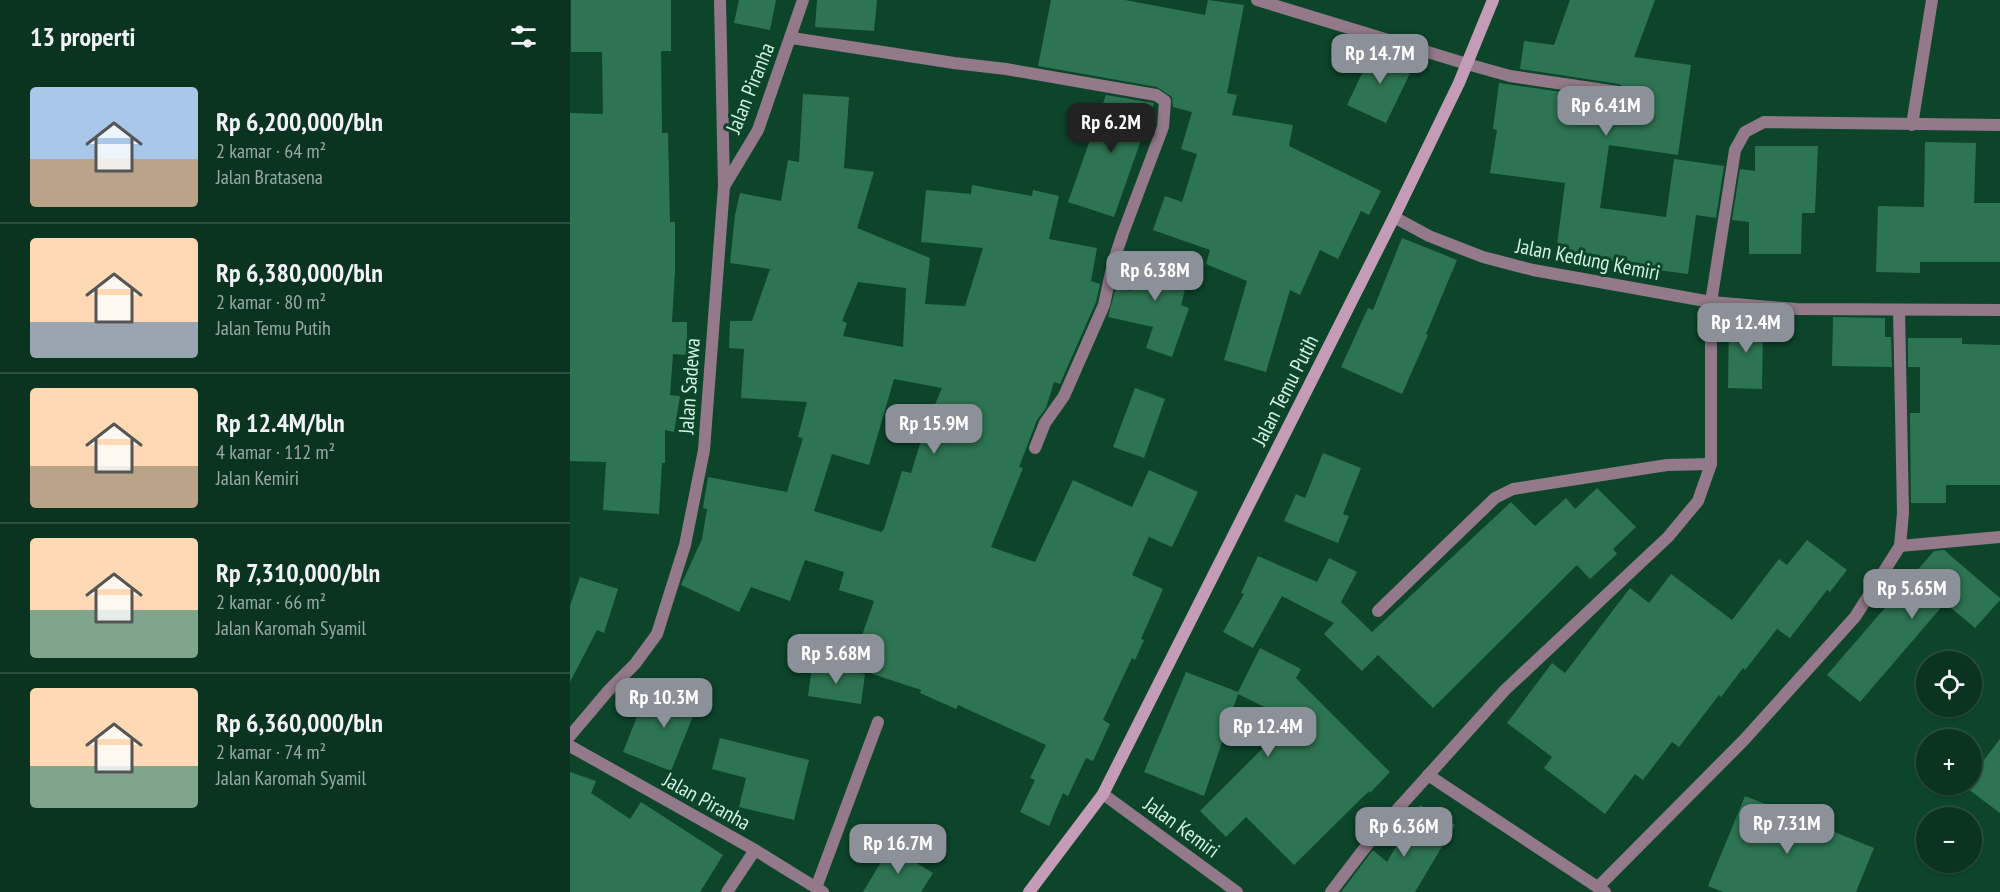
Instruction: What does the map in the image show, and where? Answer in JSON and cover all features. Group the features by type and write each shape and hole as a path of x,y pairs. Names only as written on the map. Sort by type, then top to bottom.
{"street":[{"name":"Jalan Sadewa","path":"570,736 608,691 635,664 657,634 685,545 704,450 724,186 720,0"},
{"name":"Jalan Piranha","path":"724,186 758,130 792,38 803,0"},
{"path":"1257,0 1510,76 1618,92"},
{"name":"Jalan Temu Putih","path":"1029,892 1103,794 1394,217 1467,64 1494,0"},
{"path":"1912,124 1932,0"},
{"path":"792,38 1080,81 1156,95 1165,101 1163,127 1123,233 1113,264 1104,306 1064,396 1045,423 1035,448"},
{"path":"1331,892 1377,832 1505,690 1668,537 1698,501 1711,464 1712,303 1735,150 1745,132 1764,122 2000,125"},
{"name":"Jalan Kedung Kemiri","path":"1394,217 1430,236 1483,258 1533,270 1712,303 1796,309 2000,310"},
{"path":"1428,775 1601,890 1744,740 1855,617 1900,546 1903,513 1899,310"},
{"path":"1378,611 1495,498 1504,492 1667,465 1711,464"},
{"path":"1900,546 2000,537"},
{"path":"819,890 878,722"},
{"name":"Jalan Piranha","path":"570,747 755,850 819,890"},
{"name":"Jalan Kemiri","path":"1103,794 1237,892"},
{"path":"727,892 755,850"}],"building":[{"path":"571,0 671,0 671,51 661,51 662,133 668,133 670,222 675,222 672,322 687,322 687,355 673,354 670,395 680,396 674,432 665,430 665,463 662,463 659,514 603,510 606,462 570,461 570,113 603,114 602,52 571,52"},
{"path":"739,0 776,0 770,30 734,23"},
{"path":"817,0 877,0 874,31 815,27"},
{"path":"1051,0 1125,0 1205,15 1208,0 1244,5 1227,93 1237,95 1232,115 1293,125 1289,146 1381,191 1369,215 1361,211 1338,259 1320,250 1300,295 1290,290 1266,372 1224,360 1247,281 1206,264 1210,250 1153,230 1165,196 1182,202 1197,154 1181,149 1192,112 1173,107 1172,97 1157,87 1038,66"},
{"path":"1570,0 1655,0 1634,57 1691,65 1678,155 1609,145 1600,208 1666,217 1674,159 1724,166 1716,218 1696,215 1688,274 1626,266 1627,263 1556,253 1565,183 1490,173 1497,130 1493,129 1499,83 1617,100 1625,97 1625,88 1619,84 1520,69 1524,41 1554,45"},
{"path":"1375,46 1414,65 1386,123 1347,105"},
{"path":"803,94 849,97 844,168 874,172 857,228 930,258 925,304 965,306 983,248 921,242 926,190 971,194 972,185 1032,196 1033,190 1059,196 1049,239 1097,248 1091,281 1100,284 1096,302 1060,384 1054,382 1046,408 1037,420 1019,467 1023,468 991,547 1035,562 1073,480 1132,507 1149,470 1198,492 1172,547 1149,537 1132,575 1163,589 1141,639 1144,640 1135,660 1132,658 1103,720 1110,724 1093,761 1086,758 1068,796 1063,793 1049,826 1020,812 1035,780 1030,778 1046,745 958,705 956,709 920,693 921,690 851,667 874,601 839,590 844,572 805,560 790,601 751,587 739,612 681,585 702,539 707,509 703,508 708,477 787,492 803,438 798,437 807,402 741,398 744,349 729,348 730,321 752,321 770,269 730,263 735,215 740,193 781,201 788,160 799,162","holes":["858,282 906,288 903,347 843,336 847,323 842,321","894,379 942,388 925,428 911,473 902,471 884,529 881,532 814,511 832,454 869,465"]},
{"path":"1106,95 1154,103 1114,217 1068,202"},
{"path":"1925,142 1976,143 1974,203 2000,203 2000,262 1920,262 1920,273 1876,272 1878,206 1924,207"},
{"path":"1755,146 1818,146 1815,213 1802,213 1801,254 1749,254 1749,222 1732,220 1740,169 1755,171"},
{"path":"1402,238 1457,260 1402,394 1341,367 1368,308 1373,310"},
{"path":"1141,257 1191,266 1181,305 1189,308 1172,357 1146,348 1153,327 1108,317 1116,287 1130,291"},
{"path":"1833,317 1885,318 1885,337 1891,337 1892,367 1832,366"},
{"path":"1729,320 1763,320 1762,389 1728,388"},
{"path":"1908,338 1962,338 1962,344 2000,345 2000,485 1946,485 1946,503 1911,503 1910,413 1920,413 1920,367 1908,367"},
{"path":"1135,388 1165,399 1144,458 1113,447"},
{"path":"1323,453 1361,468 1343,514 1349,516 1338,543 1284,521 1296,494 1305,498"},
{"path":"1597,488 1636,527 1613,549 1617,554 1590,579 1577,565 1433,708 1378,655 1362,671 1324,634 1334,623 1282,596 1253,648 1223,632 1244,594 1241,593 1258,556 1317,582 1329,558 1357,572 1341,602 1372,632 1511,502 1535,526 1566,498 1575,509"},
{"path":"1807,540 1847,570 1830,592 1827,590 1790,638 1777,629 1745,670 1743,668 1721,697 1719,695 1679,747 1672,742 1643,780 1635,774 1605,814 1544,768 1552,757 1507,723 1552,663 1565,673 1630,588 1649,603 1671,574 1732,620 1779,559 1787,565"},
{"path":"1944,550 2000,600 1975,628 1945,603 1860,702 1827,675 1934,551"},
{"path":"580,577 618,589 604,633 597,630 570,682 570,606"},
{"path":"1260,648 1301,669 1296,678 1390,772 1294,865 1246,817 1226,837 1200,811 1291,720 1238,694 1204,796 1144,772 1186,672 1238,692"},
{"path":"812,666 865,674 861,704 808,696"},
{"path":"682,678 702,684 695,711 671,771 623,752 642,704 672,716"},
{"path":"720,738 809,760 794,820 739,807 746,778 712,769"},
{"path":"2000,739 2000,813 1976,795 1982,795 1982,763"},
{"path":"570,772 596,781 591,793 630,819 641,802 723,855 700,892 570,892"},
{"path":"1745,796 1874,848 1856,892 1723,892 1708,886"},
{"path":"1420,805 1455,825 1415,892 1341,892 1373,850 1387,862"},
{"path":"890,847 933,873 921,892 863,892"}]}
